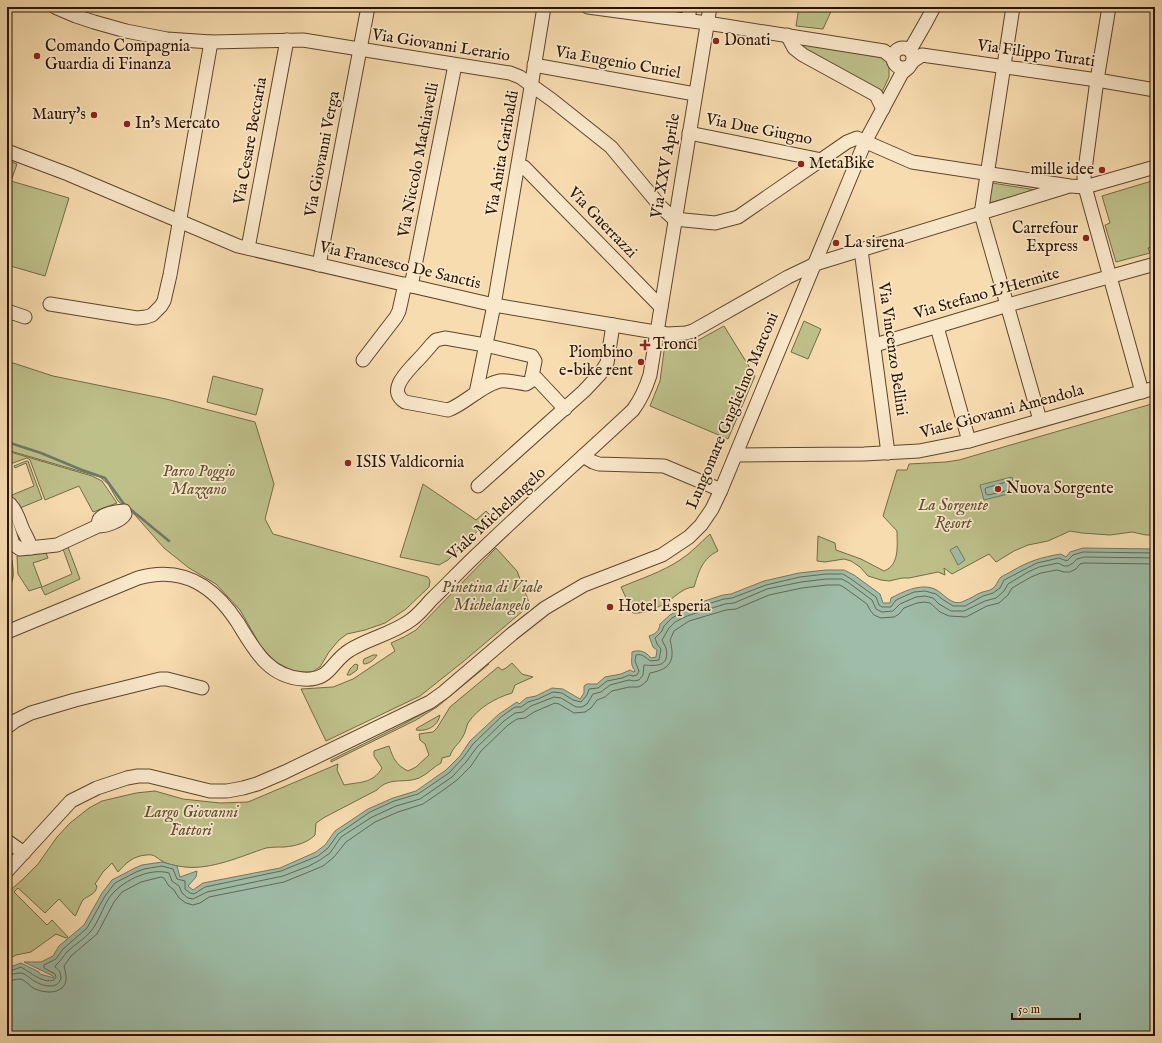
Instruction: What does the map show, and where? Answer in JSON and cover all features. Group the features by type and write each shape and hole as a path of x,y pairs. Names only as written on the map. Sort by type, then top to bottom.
{"street":[{"name":"Via Giovanni Lerario","path":"55,7 76,16 126,31 167,38 211,42 287,40 319,42 360,50 510,73 520,77 532,85 611,147 661,208 674,219"},
{"name":"Via Giovanni Verga","path":"319,264 368,7"},
{"name":"Via Anita Garibaldi","path":"476,393 494,305 544,7"},
{"path":"588,7 688,20 884,51 899,67 906,68 911,59"},
{"path":"688,20 690,7"},
{"name":"Via XXV Aprile","path":"657,332 674,219 710,7"},
{"name":"Lungomare Guglielmo Marconi","path":"7,871 71,801 97,788 127,778 149,776 210,791 227,791 243,788 274,776 413,711 430,702 444,692 545,608 584,585 662,555 689,537 702,525 712,509 736,455 866,142 882,109 911,59 926,22 934,7"},
{"path":"1013,7 980,214 1008,305 1040,420"},
{"path":"1109,7 1097,80 1084,177 1085,187 1109,277 1142,392"},
{"path":"787,35 794,48 803,55 876,95 882,109"},
{"name":"Via Cesare Beccaria","path":"248,248 287,40"},
{"path":"50,304 137,318 152,315 158,311 164,300 180,221 211,42"},
{"name":"Via Filippo Turati","path":"894,60 895,52 899,48 905,47 911,59 922,55 1097,80 1155,90"},
{"path":"890,96 895,73 894,60"},
{"name":"Via Niccolo Machiavelli","path":"363,360 396,317 408,285 455,65"},
{"name":"Via Eugenio Curiel","path":"534,65 695,94"},
{"name":"Via Due Giugno","path":"689,133 822,160"},
{"path":"674,219 715,222 738,217 847,142 857,138 912,162 1070,186 1085,187 1155,167"},
{"name":"Via Francesco De Sanctis","path":"7,150 68,174 230,243 248,248 494,305 657,332 680,334 693,331 788,277 815,264 1070,186"},
{"name":"Via Guerrazzi","path":"518,166 524,167 660,307"},
{"name":"Via Vincenzo Bellini","path":"861,250 875,345 888,453"},
{"name":"Via Stefano L'Hermite","path":"875,345 1008,305 1155,264"},
{"path":"788,277 808,280"},
{"path":"7,311 25,317"},
{"path":"478,486 584,391 604,368 607,363 613,325"},
{"path":"937,327 969,441"},
{"name":"Viale Michelangelo","path":"7,632 138,578 151,574 172,574 194,580 213,593 237,623 256,653 278,672 295,678 318,678 331,669 348,651 387,634 411,620 483,549 633,410 646,388 650,375 657,332"},
{"path":"445,338 485,345 532,356 535,361 532,376 531,381 526,384 500,381 476,393 454,408 448,410 405,402 399,397 398,386 401,379 436,340 445,338"},
{"path":"532,376 536,378 564,409"},
{"name":"Viale Giovanni Amendola","path":"736,455 888,453 919,451 969,441 1155,388"},
{"path":"584,456 599,464 664,466 721,490"},
{"path":"7,503 10,504 16,511 31,548"},
{"path":"7,525 13,544 20,548 57,545 98,526"},
{"path":"7,727 15,720 31,713 75,700 160,679 167,679 202,688"},
{"path":"7,841 24,853"}],"green space":[{"path":"799,7 833,7 823,29 796,26"},
{"path":"811,43 880,55 889,64 889,77 882,92 799,45"},
{"path":"7,160 17,164 11,181 69,198 45,276 7,265"},
{"path":"1155,180 1155,246 1148,248 1150,253 1116,262 1105,225 1110,223 1102,196"},
{"path":"992,183 1036,190 989,203"},
{"path":"804,321 821,329 808,359 791,352"},
{"path":"724,326 755,376 728,439 650,406 660,381 664,351 668,346 695,342"},
{"name":"Parco Poggio Mazzano","path":"7,361 53,376 166,399 255,422 274,484 265,519 273,534 428,577 430,581 429,587 406,609 385,623 347,634 339,640 329,652 320,667 312,672 294,672 274,661 260,645 240,610 216,584 189,568 164,548 135,515 118,501 108,484 100,477 7,450"},
{"path":"213,376 263,389 256,415 207,402"},
{"name":"La Sorgente Resort","path":"1155,403 1155,535 1132,532 1110,535 1070,531 1048,541 1028,545 1014,551 996,562 989,554 952,574 944,568 945,575 938,572 889,581 868,576 860,567 851,561 844,559 825,562 817,561 818,536 835,543 836,550 861,559 884,571 893,564 897,548 897,531 883,516 897,470 907,470 909,464 959,460"},
{"path":"7,451 92,476 102,481 117,503 93,512 79,486 45,500 30,460 27,458 7,465"},
{"path":"28,461 42,499 20,508 12,500 12,495 34,486 26,463 15,468 14,466"},
{"path":"423,484 476,520 486,511 492,517 448,560 439,565 400,557"},
{"path":"710,534 718,551 708,558 702,566 694,587 682,591 657,608 644,612 633,613 621,587 658,572 680,560"},
{"path":"68,547 80,579 45,595 41,587 29,591 18,574 17,556 46,553 48,558 33,563 42,587 72,574 63,549"},
{"name":"Pinetina di Viale Michelangelo","path":"496,548 517,571 530,605 420,696 326,741 301,689 333,687 353,679 395,651 391,643 416,630"},
{"path":"7,557 12,560 13,579 7,588"},
{"path":"377,655 372,661 364,664 364,659"},
{"path":"488,663 489,664 437,707 416,720 331,762 331,760 402,725 434,707"},
{"name":"Largo Giovanni Fattori","path":"512,663 522,674 533,677 515,685 512,693 493,701 482,708 468,723 465,733 450,756 442,758 441,763 419,778 387,783 377,790 325,817 316,823 315,835 305,842 288,847 266,848 226,862 205,866 185,867 173,865 164,862 153,855 134,858 118,872 112,863 103,872 95,884 97,886 95,891 83,900 75,916 59,899 45,913 18,888 14,892 47,925 52,920 68,937 66,938 56,934 31,952 16,955 7,960 7,893 38,864 57,837 70,823 89,808 102,801 136,793 155,791 183,799 220,803 248,802 338,764 337,770 344,785 360,783 370,780 382,768 374,756 374,751 389,746 396,761 408,771 416,767 429,755 425,744 420,740 419,734 433,732 450,707 498,667 502,670"},
{"path":"355,664 358,665 357,670 350,675 347,675 350,669"},
{"path":"440,715 437,722 428,729 416,730 417,728"}],"water":[{"name":"Nuova Sorgente","path":"1012,477 1016,492 984,500 980,485"},
{"path":"957,546 965,560 958,565 950,550"},
{"path":"1083,548 1155,549 1155,1036 7,1036 7,966 13,966 21,963 39,972 40,974 54,978 53,976 24,962 41,962 53,956 59,946 84,925 102,893 112,880 142,865 162,862 177,866 180,877 197,871 196,877 188,886 193,890 203,883 280,868 316,852 325,845 335,831 368,809 393,798 416,791 446,770 460,756 470,741 499,714 517,702 519,704 526,698 536,696 552,688 563,689 580,699 584,693 584,686 587,684 597,684 605,677 621,674 630,670 634,672 635,671 632,666 632,652 640,651 647,654 651,658 656,657 657,650 653,647 649,636 659,629 660,624 670,615 683,608 723,595 731,594 764,581 799,573 826,570 844,570 854,575 880,594 883,603 890,603 891,598 911,589 927,587 936,590 951,601 959,603 992,589 1001,577 1024,565 1054,555 1061,554 1066,557 1070,552"}],"waterway":[{"path":"7,442 41,453 105,478 124,504 169,541"}],"place":[{"name":"Donati","path":"716,41"},
{"name":"Comando Compagnia Guardia di Finanza","path":"37,56"},
{"name":"Maury's","path":"94,115"},
{"name":"In's Mercato","path":"127,124"},
{"name":"MetaBike","path":"801,164"},
{"name":"mille idee","path":"1102,170"},
{"name":"Carrefour Express","path":"1086,238"},
{"name":"La sirena","path":"836,243"},
{"name":"Tronci","path":"645,345"},
{"name":"Piombino e-bike rent","path":"641,362"},
{"name":"ISIS Valdicornia","path":"348,463"},
{"name":"Nuova Sorgente","path":"998,489"},
{"name":"Hotel Esperia","path":"610,607"}]}
